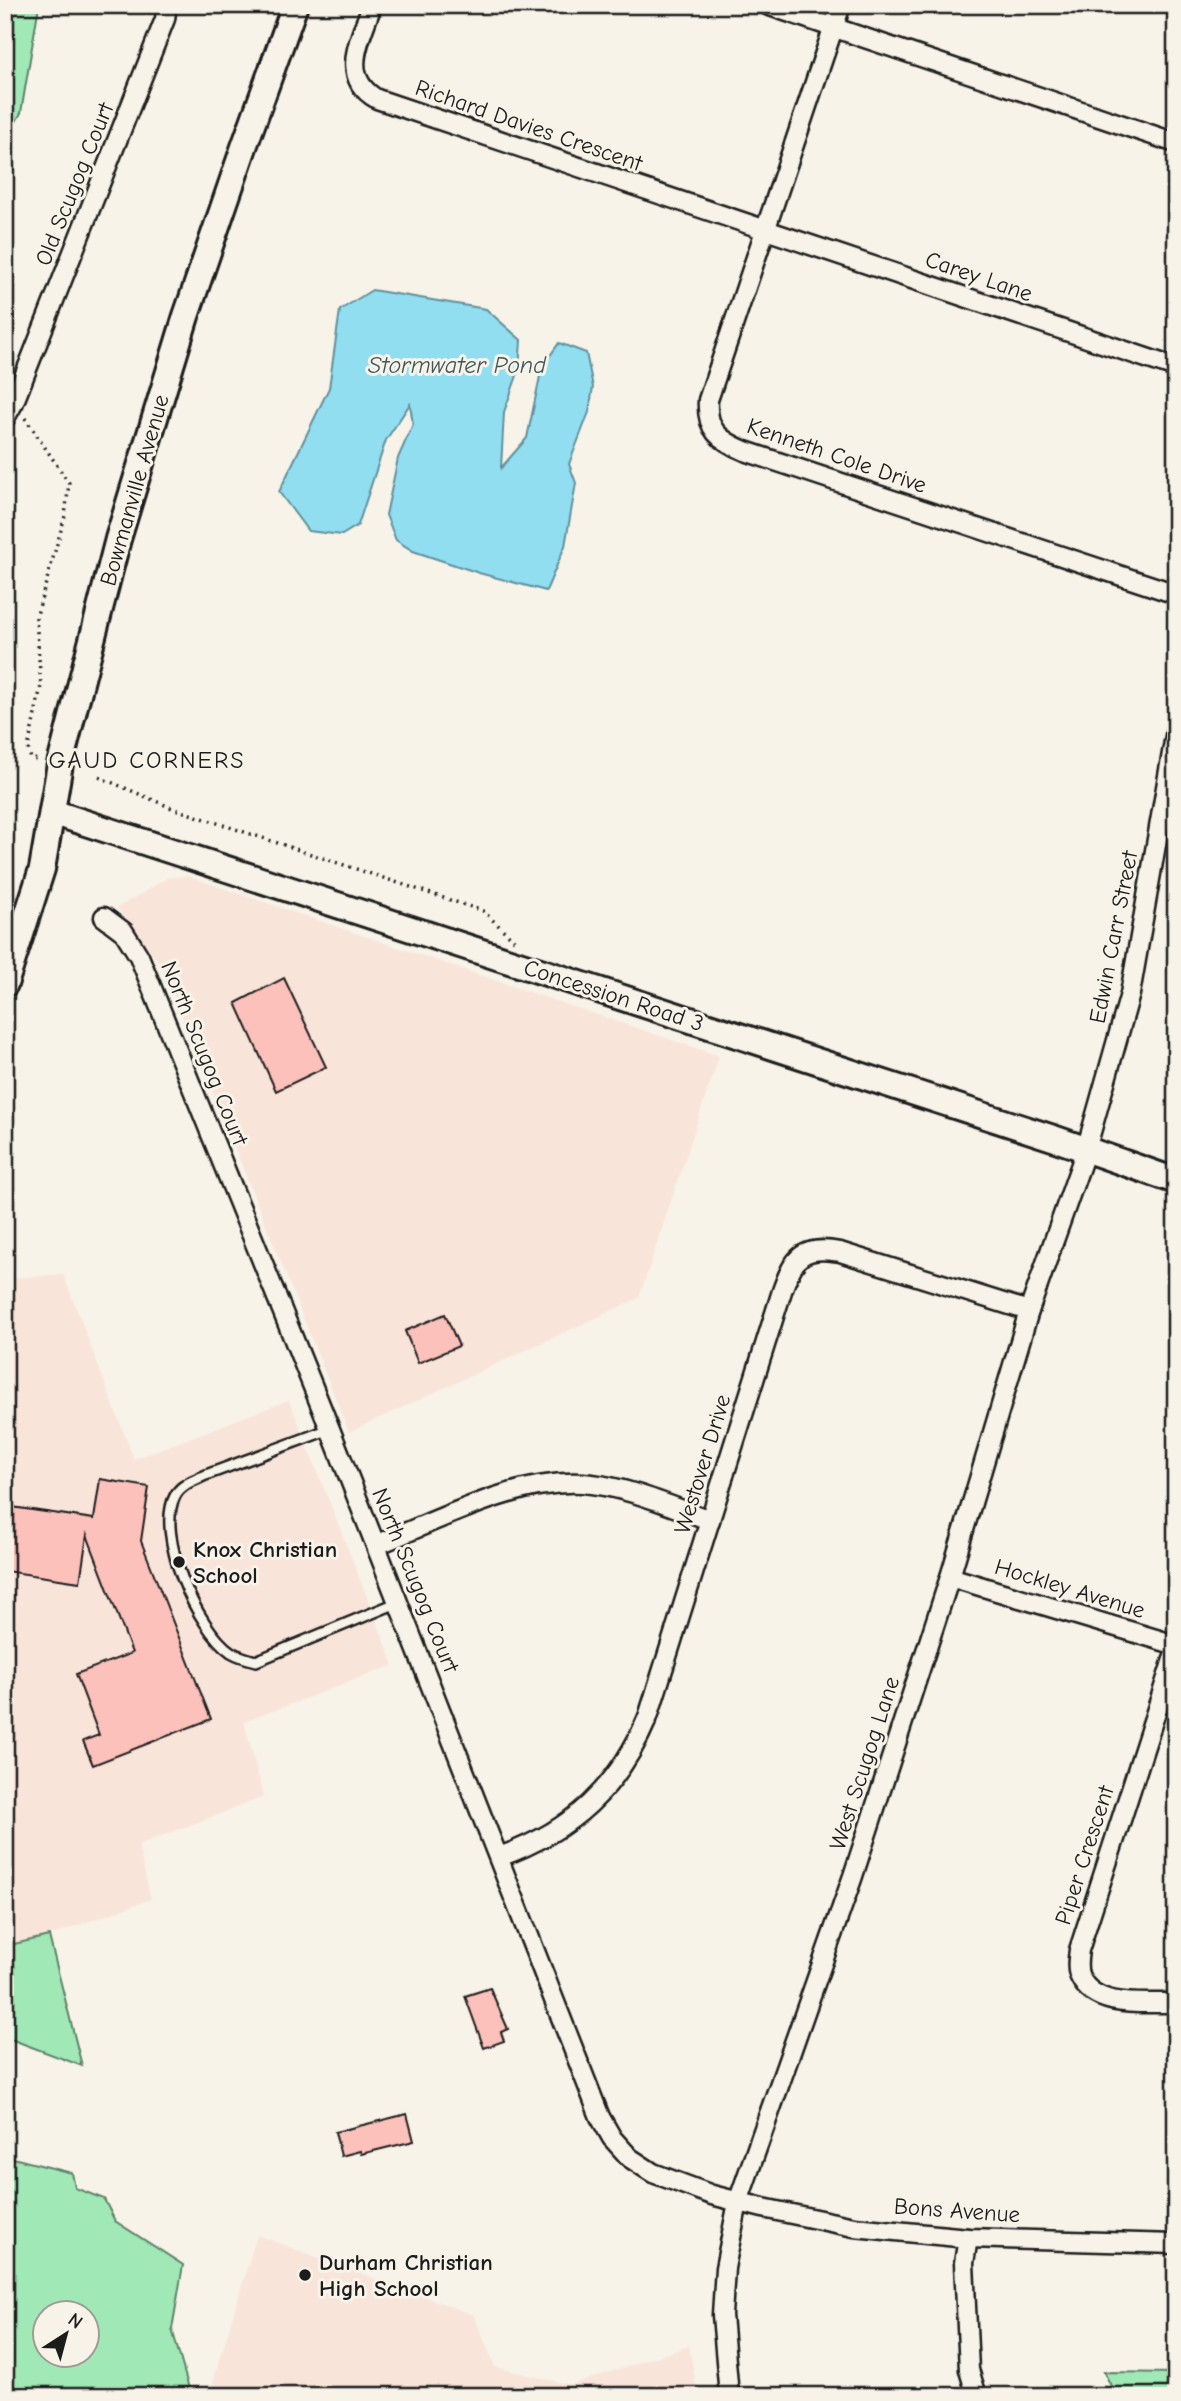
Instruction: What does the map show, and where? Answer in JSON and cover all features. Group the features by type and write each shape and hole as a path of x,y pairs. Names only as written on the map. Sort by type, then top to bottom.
{"street":[{"name":"Old Scugog Court","path":"5,418 160,32 167,5"},
{"name":"Bowmanville Avenue","path":"5,984 42,869 60,764 118,539 186,316 295,5"},
{"name":"Richard Davies Crescent","path":"372,5 354,68 358,81 368,94 766,231"},
{"path":"767,5 1176,143"},
{"name":"Kenneth Cole Drive","path":"841,5 708,400 707,414 711,427 719,437 745,451 1176,594"},
{"name":"Carey Lane","path":"766,231 1176,368"},
{"name":"Edwin Carr Street","path":"1086,1150 1130,994 1176,730"},
{"name":"Concession Road 3","path":"52,812 1176,1181"},
{"name":"North Scugog Court","path":"104,917 124,932 139,956 399,1602 600,2117 612,2138 630,2158 653,2173 738,2202"},
{"name":"West Scugog Lane","path":"729,2396 722,2315 725,2269 738,2202 853,1876 950,1577 1029,1311 1086,1150"},
{"name":"Westover Drive","path":"499,1857 522,1849 572,1819 603,1792 635,1747 648,1717 790,1268 799,1256 823,1249 840,1252 1029,1311"},
{"path":"376,1545 502,1495 526,1487 553,1483 590,1483 625,1490 710,1520"},
{"name":"Hockley Avenue","path":"950,1577 1176,1647"},
{"name":"Piper Crescent","path":"1176,1647 1079,1950 1078,1965 1080,1977 1087,1987 1109,2000 1176,2003"},
{"name":"Bons Avenue","path":"738,2202 854,2227 968,2238 1176,2244"},
{"path":"968,2238 964,2263 969,2370 977,2396"}],"lane":[{"path":"330,1429 206,1475 186,1484 175,1494 171,1535 173,1552 183,1581 203,1620 219,1641 230,1651 256,1661 399,1602"}],"path":[{"path":"14,401 69,483 65,516 36,618 41,686 28,748 31,758 60,764"},
{"path":"99,777 172,808 483,911"}],"shaded area":[{"path":"187,876 719,1056 639,1298 349,1432 162,966 117,908 167,878"},
{"name":"Knox Christian School","path":"63,1274 134,1459 289,1400 394,1665 244,1722 264,1797 138,1845 151,1899 49,1936 5,1946 5,1279"},
{"name":"Durham Christian High School","path":"257,2235 474,2315 495,2367 571,2385 689,2346 698,2396 209,2396"}],"green space":[{"path":"5,5 39,5 21,113 5,140"},
{"path":"49,1936 82,2066 5,2037 5,1946"},
{"path":"5,2156 72,2173 75,2188 104,2199 115,2221 183,2265 172,2329 191,2396 5,2396"},
{"path":"1104,2372 1176,2373 1176,2396 1116,2396"}],"water":[{"name":"Stormwater Pond","path":"372,290 486,309 521,340 519,370 504,412 501,468 527,438 542,367 559,343 586,353 593,387 589,412 569,464 576,483 565,546 546,591 413,551 396,540 386,515 398,458 413,424 410,404 386,440 358,525 342,535 308,531 279,492 329,388 340,310"}],"building":[{"path":"284,978 326,1067 276,1091 236,1003"},
{"path":"445,1314 459,1346 418,1363 405,1331"},
{"path":"100,1479 149,1487 141,1541 211,1719 93,1765 83,1741 99,1735 76,1674 132,1653 87,1535 80,1582 5,1571 5,1506 94,1519"},
{"path":"490,1988 508,2029 501,2032 504,2041 484,2048 465,1996"},
{"path":"407,2114 414,2141 341,2156 335,2132"}],"place":[{"name":"Knox Christian School","path":"179,1562"},
{"name":"Durham Christian High School","path":"305,2275"}],"district":[{"name":"GAUD CORNERS","path":"147,760"}]}
